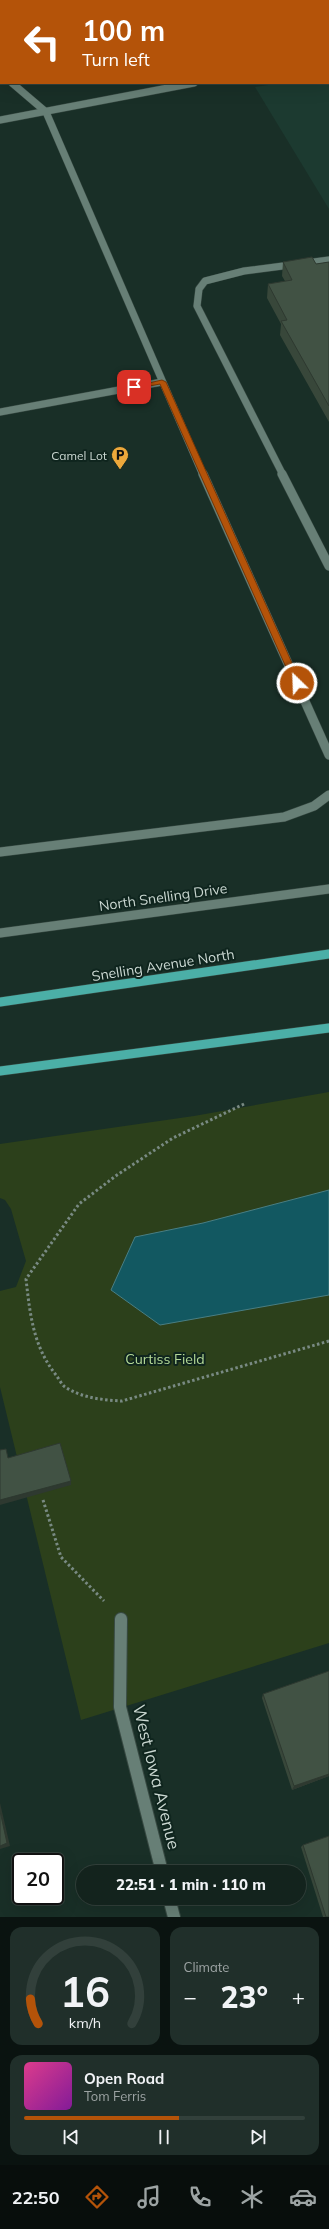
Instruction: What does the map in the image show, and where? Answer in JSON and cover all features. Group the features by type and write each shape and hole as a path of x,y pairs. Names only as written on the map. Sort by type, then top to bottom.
{"main road":[{"name":"Snelling Avenue North","path":"0,1002 329,954"},
{"path":"0,1071 329,1028"}],"street":[{"path":"13,84 46,112 162,382 329,755"},
{"path":"0,120 189,84"},
{"path":"329,260 222,275 205,281 196,295 197,306 329,566"},
{"path":"0,412 162,382"},
{"path":"0,852 284,817 314,806 329,795"},
{"name":"North Snelling Drive","path":"0,933 329,889"},
{"name":"West Iowa Avenue","path":"121,1619 120,1707 160,1865"},
{"path":"171,1905 174,1917"}],"path":[{"path":"244,1104 173,1138 117,1175 79,1204 26,1279 31,1322 39,1348 51,1369 65,1387 98,1400 122,1401 329,1341"},
{"path":"43,1500 61,1557 121,1619"}],"shaded area":[{"path":"274,84 329,84 329,209 255,87"}],"green space":[{"name":"Curtiss Field","path":"329,1092 329,1643 81,1720 0,1387 0,1291 16,1287 26,1261 11,1209 5,1200 0,1198 0,1144 194,1116"}],"water":[{"path":"329,1190 329,1295 160,1325 111,1290 135,1237 203,1223"}],"building":[{"path":"312,257 316,264 329,262 329,406 281,321 287,320 268,284 292,280 283,262"},
{"path":"60,1443 71,1481 0,1500 0,1450 6,1449 8,1458"},
{"path":"329,1671 329,1774 294,1786 263,1694"},
{"path":"0,1811 7,1843 0,1846"},
{"path":"329,1836 329,1917 326,1917 303,1845"}],"place":[{"name":"Camel Lot","path":"120,470"}],"route":[{"path":"134,387 162,382 297,683"}]}
